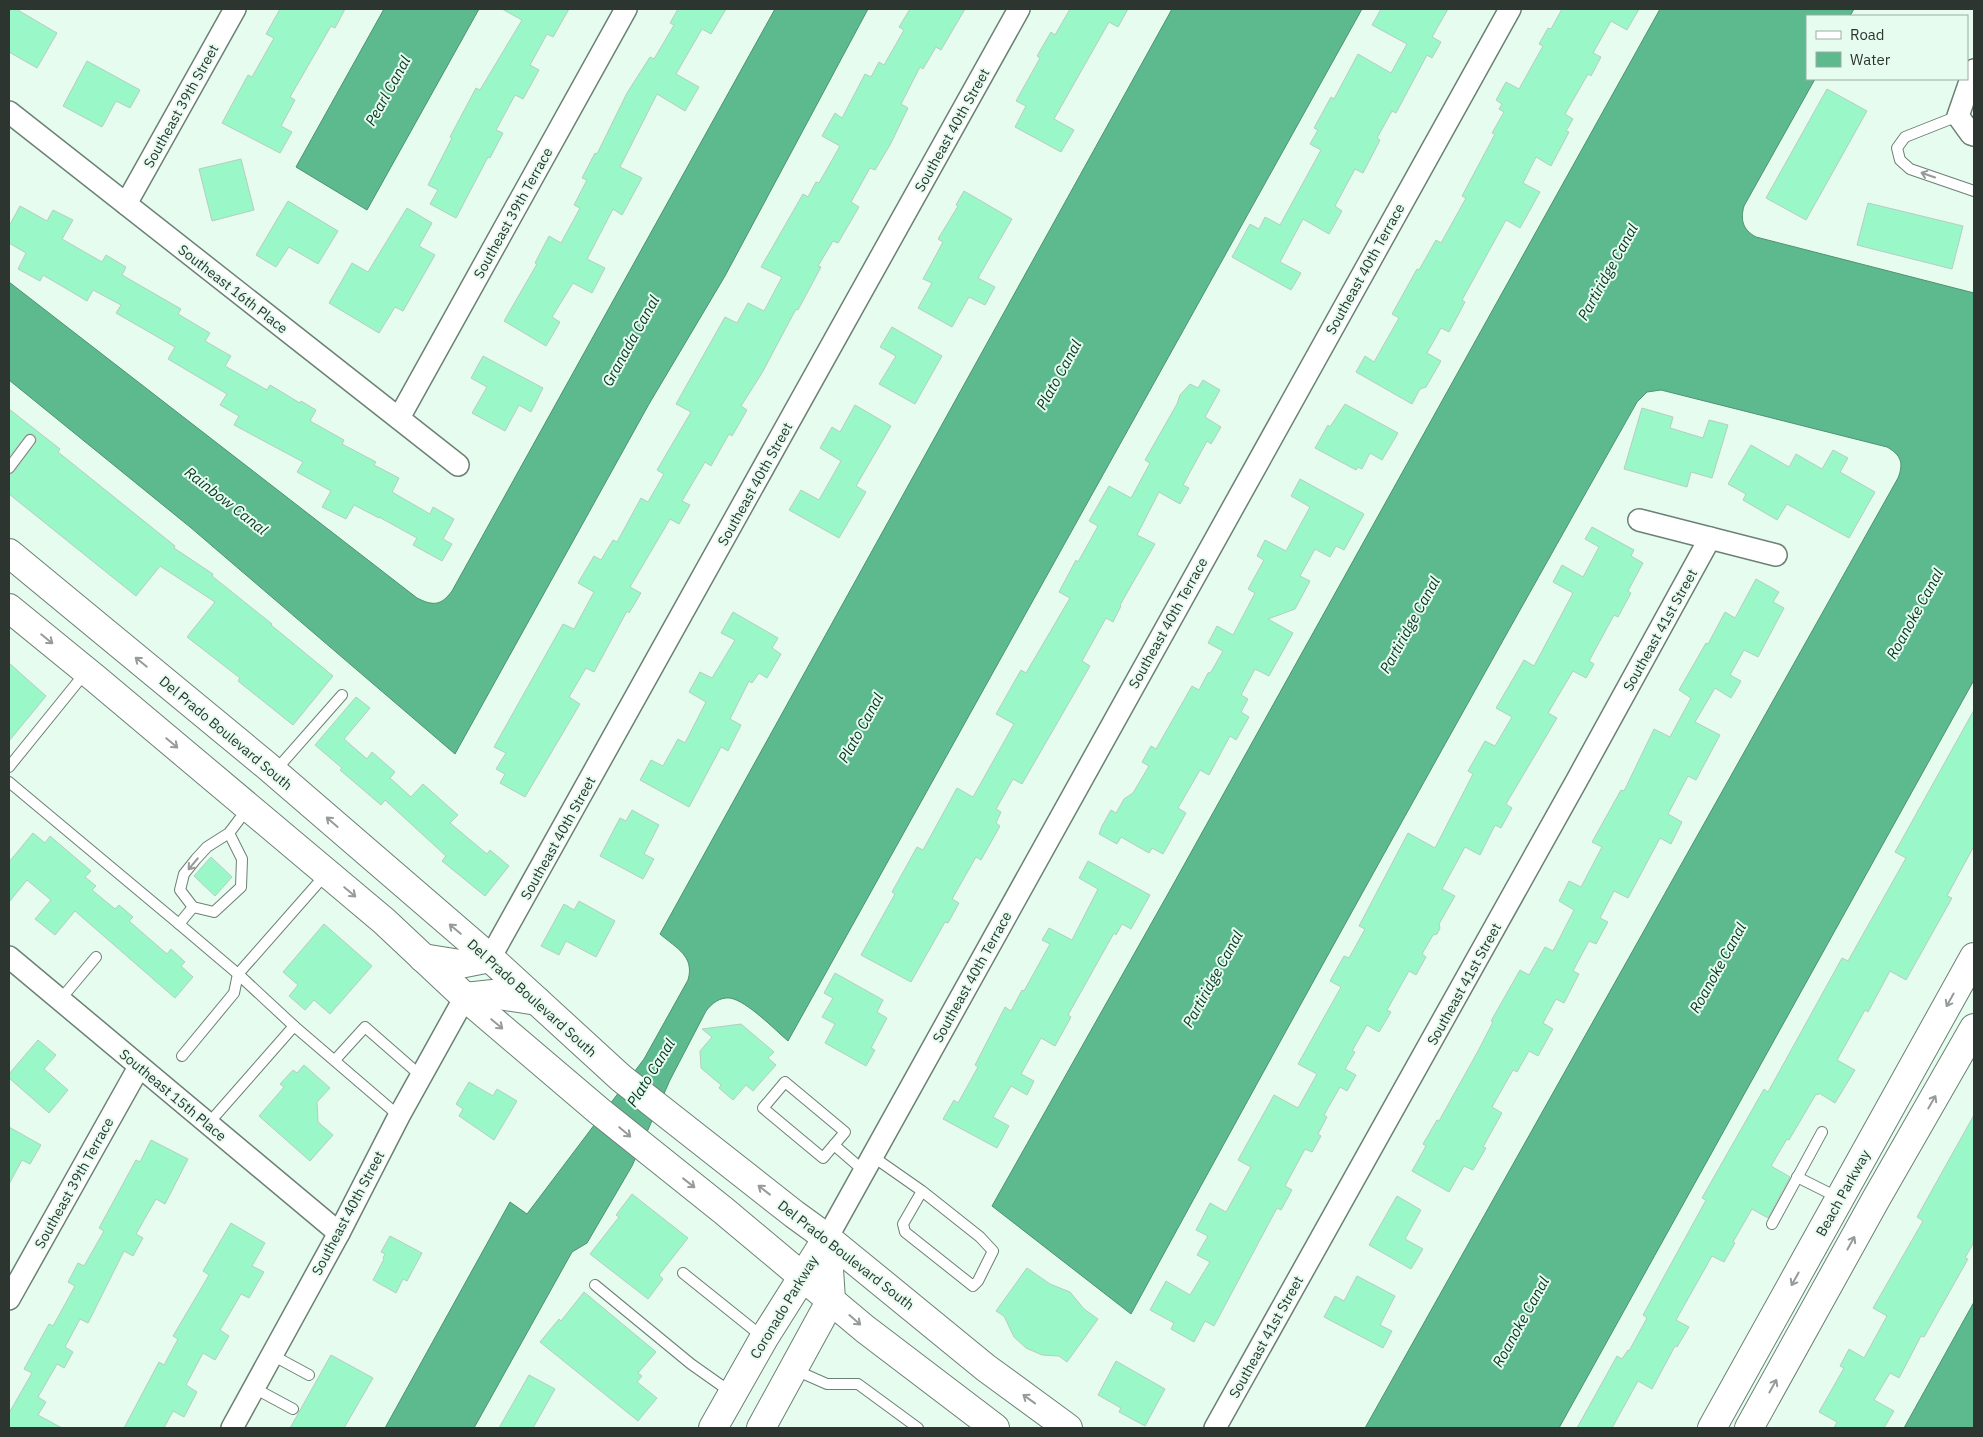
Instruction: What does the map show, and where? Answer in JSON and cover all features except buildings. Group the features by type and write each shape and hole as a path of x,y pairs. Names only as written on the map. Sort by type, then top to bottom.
{"main road":[{"name":"Del Prado Boulevard South","path":"9,553 274,772 490,958 621,1078 827,1238 986,1368 1068,1428"},
{"path":"9,608 384,921 465,997 600,1111 873,1335 995,1428"},
{"name":"Beach Parkway","path":"1712,1428 1974,957"},
{"path":"423,958 460,964 490,958"},
{"path":"465,997 493,994 537,1001"},
{"path":"1749,1428 1974,1028"},
{"name":"Coronado Parkway","path":"713,1428 764,1338 827,1238"},
{"name":"Coronado Parkway","path":"827,1238 831,1300"},
{"path":"1809,1254 1837,1269"},
{"path":"761,1428 831,1300"}],"street":[{"name":"Southeast 39th Street","path":"126,204 235,9"},
{"name":"Southeast 39th Terrace","path":"399,418 626,9"},
{"name":"Southeast 40th Street","path":"490,958 1019,9"},
{"name":"Southeast 40th Terrace","path":"827,1238 1510,9"},
{"path":"1974,70 1958,116 1971,134 1974,135"},
{"name":"Southeast 16th Place","path":"9,112 458,465"},
{"path":"1639,520 1776,555"},
{"name":"Southeast 41st Street","path":"1215,1428 1710,538"},
{"name":"Southeast 15th Place","path":"9,957 339,1233"},
{"name":"Southeast 40th Street","path":"232,1428 465,997"},
{"name":"Southeast 39th Terrace","path":"9,1299 140,1067"}],"lane":[{"path":"1958,116 1905,137 1898,148 1900,160 1910,169 1974,191"},
{"path":"9,468 30,440"},
{"path":"9,767 86,671"},
{"path":"274,772 342,695"},
{"path":"9,782 238,974 294,1026 399,1116"},
{"path":"230,833 242,859 241,887 214,912 193,907 180,890 184,874 207,847 230,833 249,807"},
{"path":"182,1056 234,994 238,974 327,873"},
{"path":"179,924 193,907"},
{"path":"60,1000 96,957"},
{"path":"208,1124 294,1026"},
{"path":"335,1060 364,1027 421,1076"},
{"path":"785,1082 845,1132 834,1145 823,1158 763,1108 785,1082"},
{"path":"1772,1224 1822,1132"},
{"path":"834,1145 922,1191 980,1237 993,1251 978,1281 973,1286 905,1232 903,1224 922,1191"},
{"path":"1797,1177 1840,1199"},
{"path":"683,1273 764,1338"},
{"path":"595,1285 690,1364 733,1393"},
{"path":"272,1355 309,1375"},
{"path":"793,1369 827,1384 858,1384 918,1428"},
{"path":"254,1388 293,1409"}],"water":[{"name":"Pearl Canal","path":"384,9 479,9 367,210 296,167"},
{"path":"775,9 868,9 725,276 649,404 455,754 190,527 9,380 9,282 417,598 432,603 440,602 452,591"},
{"name":"Plato Canal","path":"1172,9 1362,9 788,1041 760,1016 737,1000 723,998 711,1005 706,1011 670,1080 632,1166 587,1243 572,1252 474,1428 385,1428 510,1202 527,1214 644,1059 688,980 689,965 683,953 660,934"},
{"path":"1660,9 1854,9 1851,15 1806,15 1806,80 1814,80 1744,206 1742,216 1745,228 1756,237 1974,293 1974,680 1559,1428 1365,1428 1898,478 1901,464 1898,456 1887,447 1661,390 1647,392 1637,402 1319,971 1131,1314 992,1206 1169,892"},
{"path":"1974,1302 1974,1428 1904,1428"}],"water label":[{"name":"Partiridge Canal","path":"1608,272"},
{"name":"Granada Canal","path":"631,341"},
{"name":"Rainbow Canal","path":"226,501"},
{"name":"Roanoke Canal","path":"1915,614"},
{"name":"Partiridge Canal","path":"1410,625"},
{"name":"Roanoke Canal","path":"1718,968"},
{"name":"Partiridge Canal","path":"1213,979"},
{"name":"Roanoke Canal","path":"1521,1322"}]}
